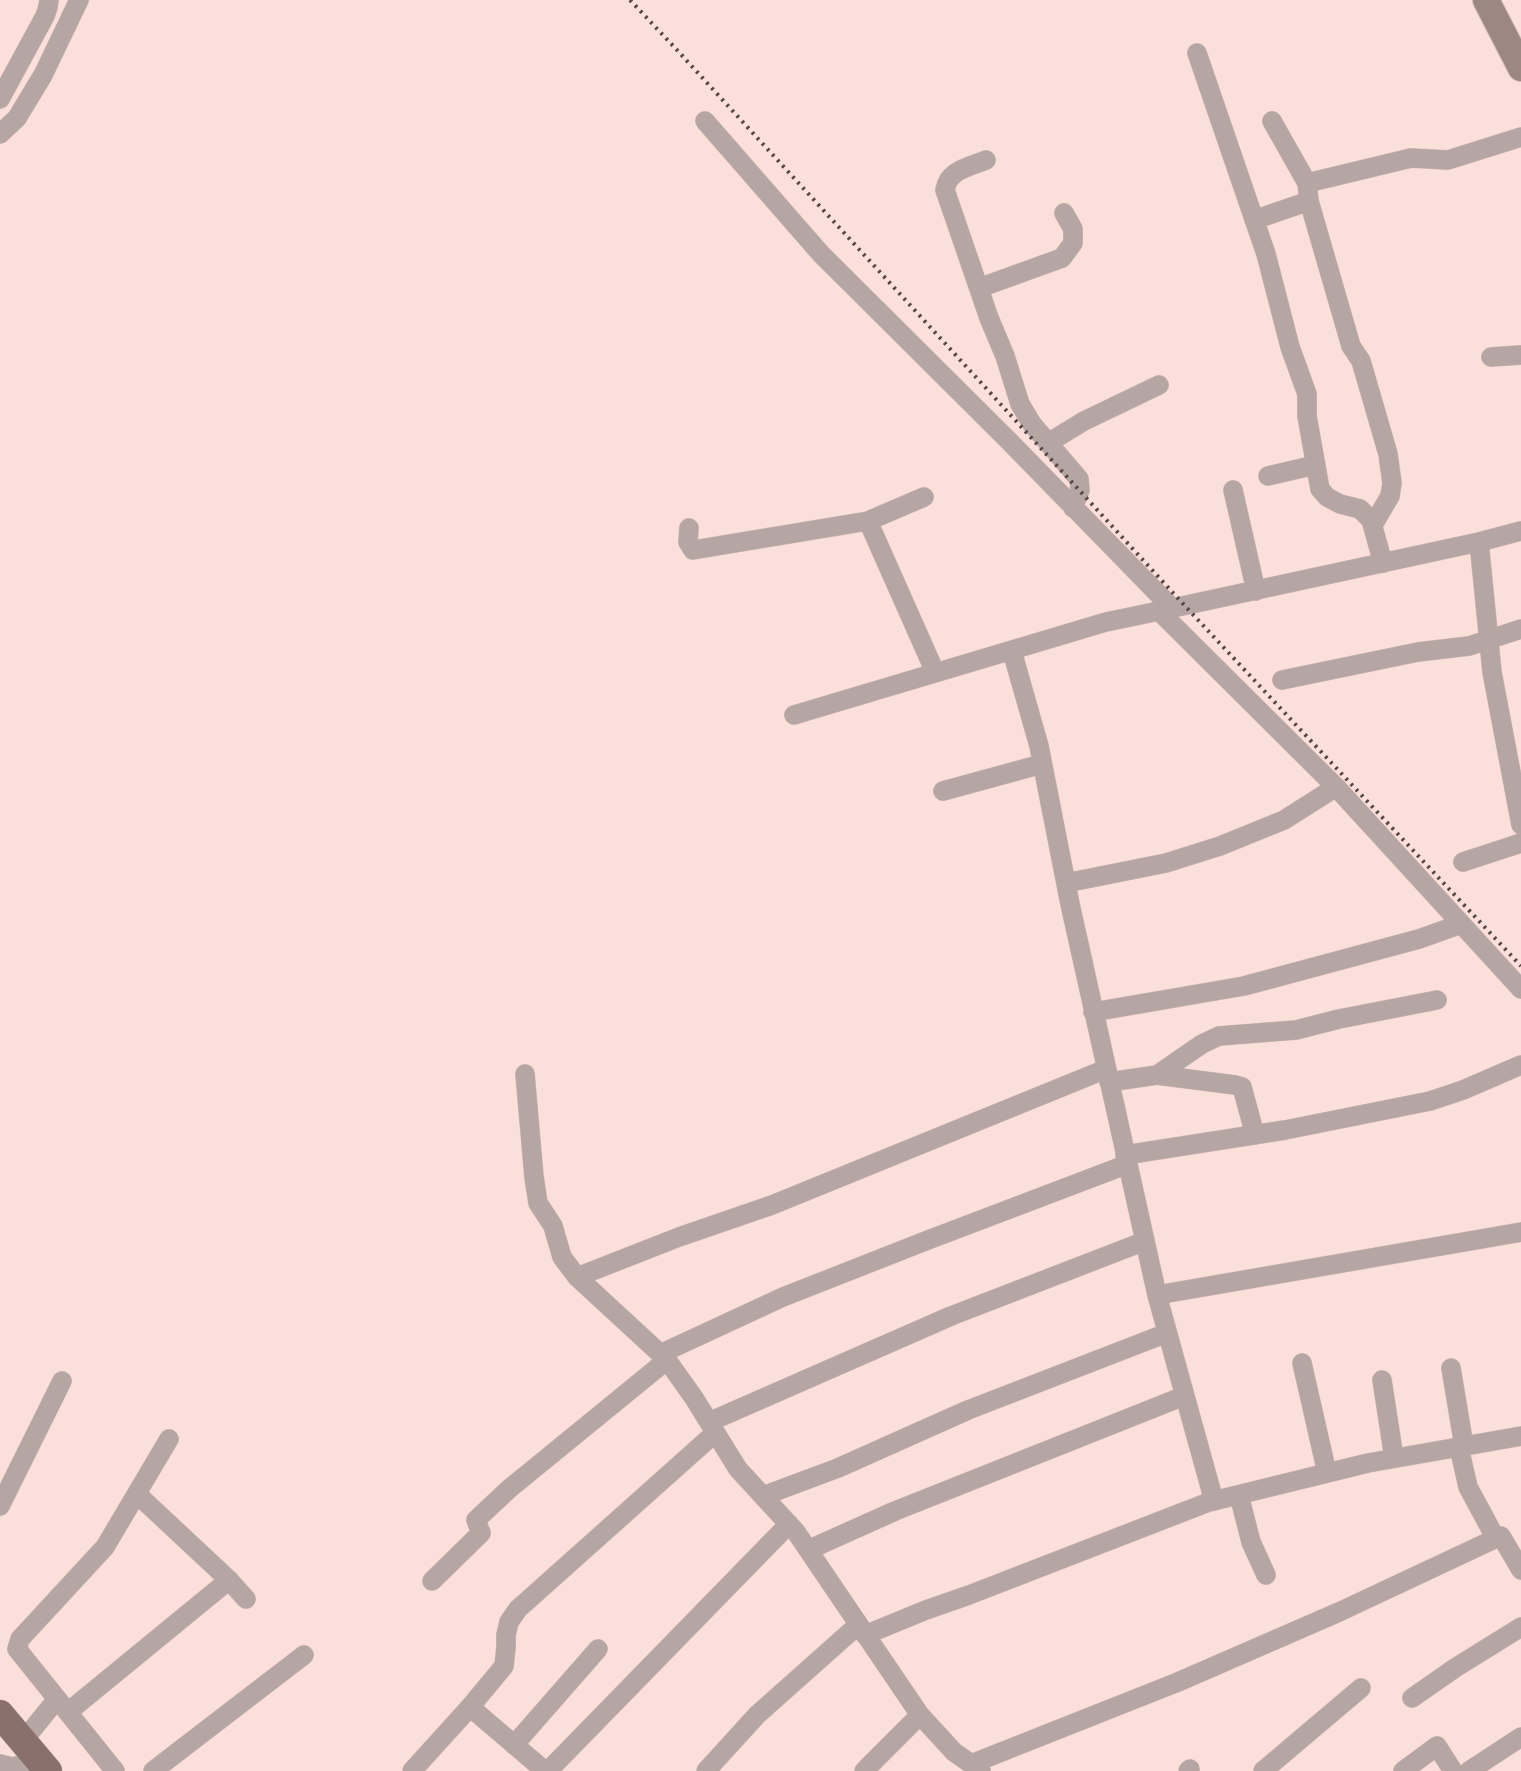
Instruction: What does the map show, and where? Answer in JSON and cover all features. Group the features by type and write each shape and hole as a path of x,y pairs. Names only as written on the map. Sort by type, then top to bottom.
{"main road":[{"path":"0,1714 37,1758"}],"street":[{"path":"0,98 45,16 48,0"},
{"path":"0,134 17,118 42,74 79,0"},
{"path":"1486,0 1521,68"},
{"path":"1197,53 1266,254 1290,347 1307,394 1307,416 1320,488 1327,497 1340,504 1360,509 1371,520 1383,563"},
{"path":"705,121 821,254 1009,441 1073,508 1166,610 1336,787 1521,989"},
{"path":"1272,121 1308,192 1351,346 1361,361 1388,454 1392,483 1390,496 1373,525"},
{"path":"1254,220 1308,192 1411,158 1448,160 1521,136"},
{"path":"986,160 956,172 948,178 945,190 1005,356 1020,404 1032,424 1079,479 1080,490 1073,508"},
{"path":"979,288 1062,258 1073,243 1073,229 1064,213"},
{"path":"1490,358 1521,355"},
{"path":"1048,443 1084,421 1159,386"},
{"path":"1268,476 1315,465"},
{"path":"1233,490 1256,591"},
{"path":"689,528 688,542 693,550 868,521 924,497"},
{"path":"868,521 936,672"},
{"path":"794,715 1106,622 1256,591 1521,531"},
{"path":"1479,542 1492,672 1513,728 1521,824"},
{"path":"1282,680 1418,652 1469,646 1521,629"},
{"path":"1012,651 1039,746 1107,1075 1145,1242 1184,1396 1214,1500"},
{"path":"943,791 1042,764"},
{"path":"1066,883 1166,863 1220,846 1284,820 1336,787"},
{"path":"1463,862 1521,844"},
{"path":"1094,1012 1244,986 1419,939 1461,924"},
{"path":"1157,1075 1202,1044 1218,1036 1296,1030 1339,1019 1437,1000"},
{"path":"432,1581 481,1533 476,1520 509,1489 663,1357 783,1298 1127,1160 1430,1101 1463,1090 1521,1064"},
{"path":"524,1074 538,1203 553,1226 562,1257 577,1277 663,1357 694,1398 738,1469 789,1524 808,1550 920,1715 954,1752 976,1767 1339,1612 1502,1536 1521,1570"},
{"path":"577,1277 679,1237 772,1205 1107,1075 1157,1075 1235,1085 1242,1088 1255,1135"},
{"path":"1158,1295 1521,1232"},
{"path":"412,1771 504,1666 506,1635 509,1622 518,1609 712,1427 952,1316 1145,1242"},
{"path":"763,1496 838,1468 968,1410 1168,1333"},
{"path":"1302,1363 1327,1473"},
{"path":"1451,1368 1468,1487 1496,1539"},
{"path":"1382,1380 1394,1458"},
{"path":"0,1506 62,1381"},
{"path":"808,1550 904,1508 1184,1396"},
{"path":"706,1771 757,1715 862,1630 969,1595 1214,1500 1394,1458 1521,1436"},
{"path":"115,1771 17,1649 20,1639 106,1547 169,1439"},
{"path":"137,1494 229,1580 246,1599"},
{"path":"1239,1495 1252,1542 1266,1575"},
{"path":"470,1707 547,1771 789,1524"},
{"path":"0,1764 12,1767 37,1758 62,1706 229,1580"},
{"path":"1412,1698 1455,1668 1521,1627"},
{"path":"514,1745 598,1649"},
{"path":"153,1771 304,1655"},
{"path":"1263,1771 1361,1688"},
{"path":"864,1771 920,1715"},
{"path":"1469,1771 1521,1736"},
{"path":"1403,1771 1437,1746 1453,1771"}],"railway":[{"path":"630,0 1185,606 1521,966"}]}
